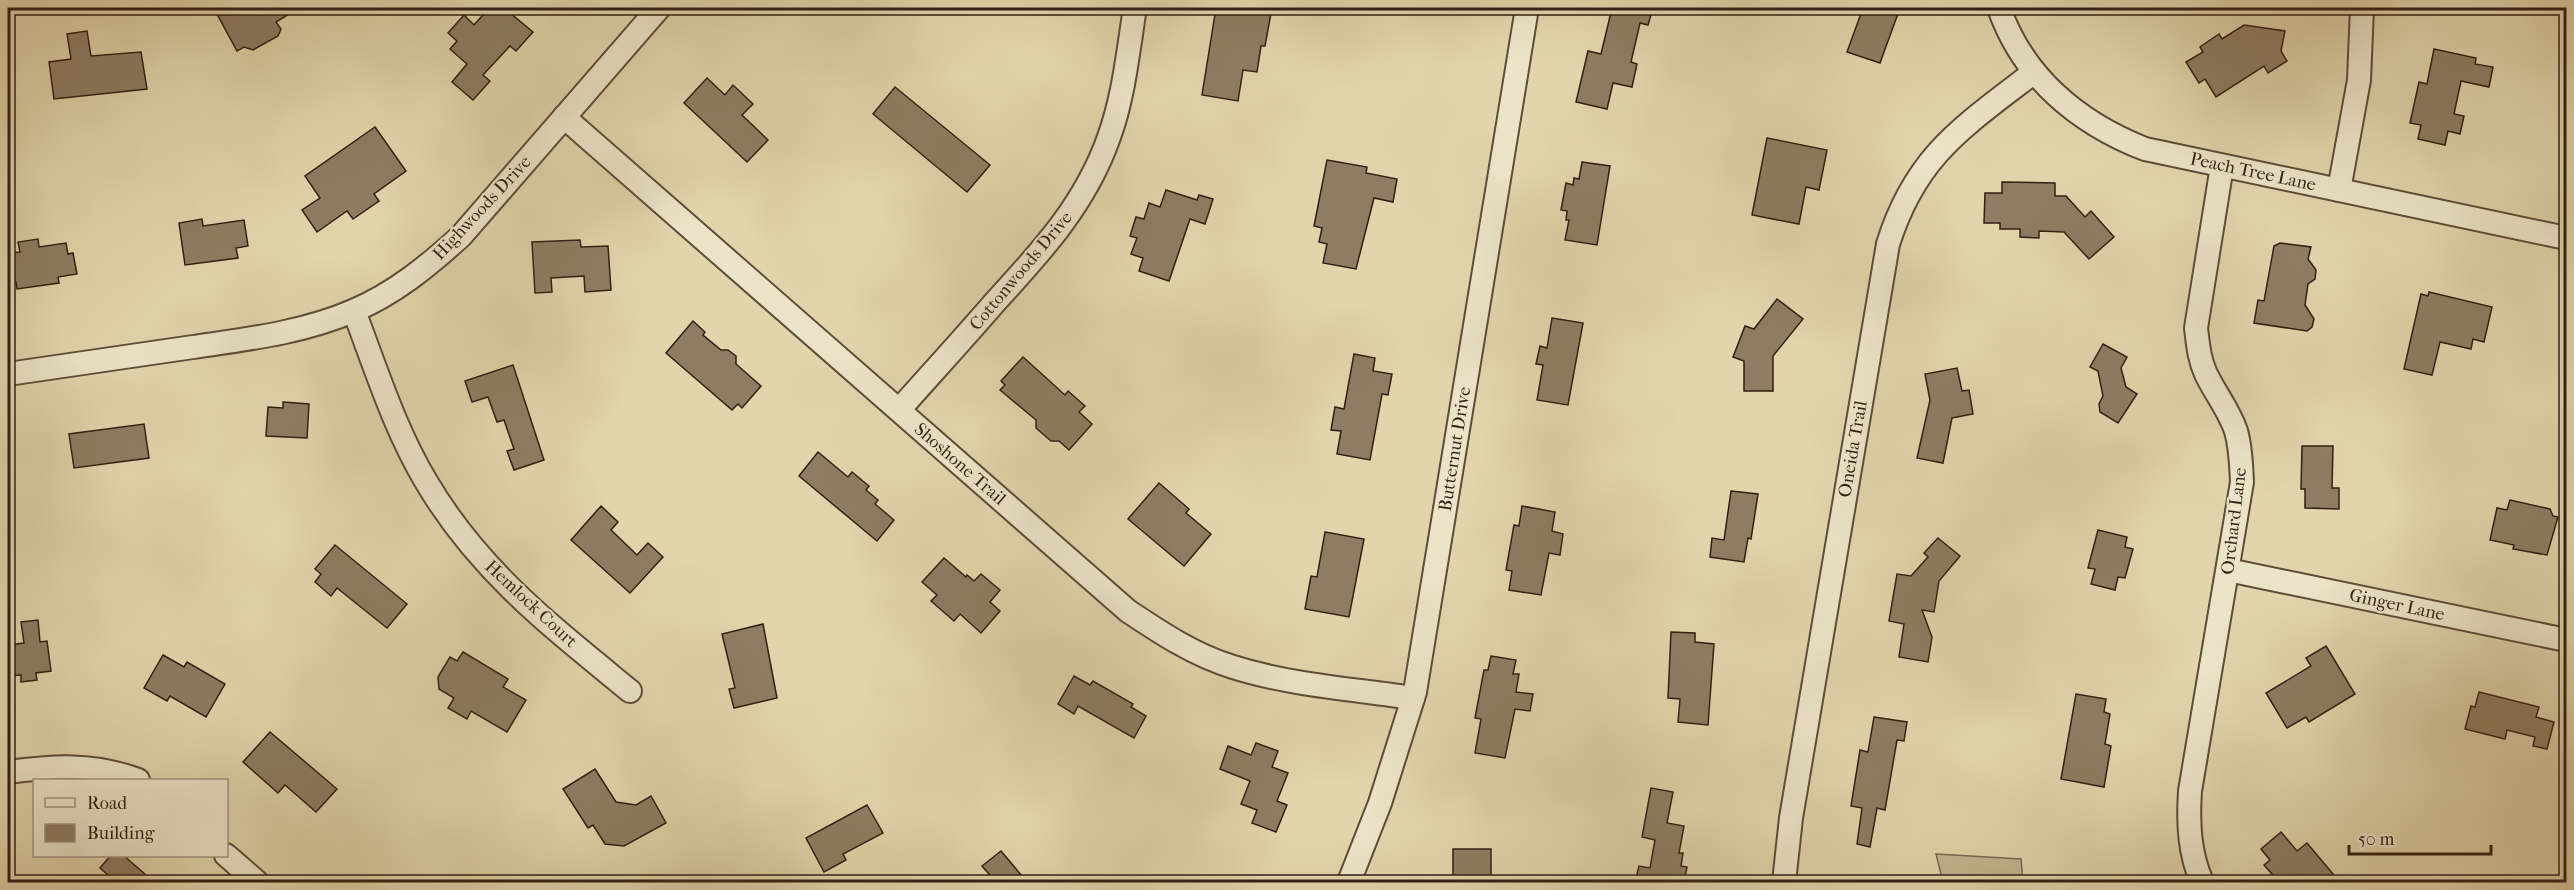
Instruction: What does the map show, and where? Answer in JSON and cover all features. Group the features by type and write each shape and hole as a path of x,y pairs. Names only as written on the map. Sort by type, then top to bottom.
{"street":[{"name":"Highwoods Drive","path":"8,374 273,335 318,324 354,311 397,288 431,264 461,236 659,8"},
{"name":"Cottonwoods Drive","path":"899,410 1053,239 1077,205 1094,174 1110,136 1121,97 1135,8"},
{"name":"Butternut Drive","path":"1349,882 1380,803 1413,698 1527,8"},
{"name":"Peach Tree Lane","path":"2000,8 2017,47 2034,72 2064,104 2116,138 2145,149 2566,238"},
{"path":"2339,190 2359,80 2362,8"},
{"name":"Oneida Trail","path":"1784,882 1791,818 1891,235 1910,189 1928,162 1959,130 2034,72"},
{"name":"Shoshone Trail","path":"564,117 1128,611 1162,634 1231,666 1268,676 1413,698"},
{"name":"Orchard Lane","path":"2202,882 2191,847 2188,819 2190,791 2242,482 2241,457 2235,430 2225,405 2206,373 2199,352 2196,328 2222,166"},
{"name":"Hemlock Court","path":"354,311 402,434 426,482 451,520 509,589 630,691"},
{"name":"Ginger Lane","path":"2228,570 2566,640"},
{"path":"8,772 57,765 85,766 135,779"},
{"path":"228,857 257,882"}],"shaded area":[{"path":"1936,854 2021,859 2023,882 1943,882"}],"building":[{"path":"230,8 299,8 276,22 281,29 278,36 253,50 244,47 237,51 217,14"},
{"path":"489,8 504,8 533,32 516,51 510,46 483,75 490,81 473,100 452,82 467,64 450,49 457,41 448,33 464,15 474,25"},
{"path":"1216,8 1240,8 1271,13 1265,46 1261,46 1257,72 1243,70 1238,101 1202,95"},
{"path":"1612,8 1653,8 1648,25 1640,23 1631,62 1637,64 1632,87 1613,83 1607,109 1576,102 1588,51 1601,54"},
{"path":"1863,8 1900,8 1880,63 1847,52"},
{"path":"2244,25 2285,31 2281,51 2287,61 2268,73 2264,66 2216,97 2205,79 2199,83 2186,62 2203,52 2200,47 2219,34 2222,39"},
{"path":"87,31 91,56 141,52 147,89 54,99 49,62 71,59 67,34"},
{"path":"2434,49 2476,58 2475,64 2493,67 2489,87 2461,81 2454,114 2464,116 2460,134 2448,131 2445,145 2418,139 2421,125 2410,123 2419,82 2427,84"},
{"path":"707,78 725,95 733,85 753,104 742,115 768,140 747,162 684,103"},
{"path":"895,87 990,165 967,192 873,114"},
{"path":"375,127 406,171 374,194 379,201 353,219 347,211 317,232 302,210 320,198 305,176"},
{"path":"1767,138 1827,150 1819,190 1806,187 1799,224 1752,215"},
{"path":"1327,160 1367,167 1366,173 1397,179 1393,202 1374,198 1356,269 1323,263 1327,244 1319,242 1322,228 1314,226"},
{"path":"1582,162 1610,166 1597,245 1565,240 1569,220 1566,220 1567,211 1561,210 1566,183 1573,185 1574,178 1579,179"},
{"path":"2002,182 2055,183 2055,196 2066,196 2085,217 2091,211 2114,237 2089,259 2064,232 2039,231 2039,238 2020,237 2020,229 2000,229 2000,223 1984,223 1985,193 2002,193"},
{"path":"1166,190 1197,200 1199,195 1213,199 1205,224 1190,219 1169,281 1139,271 1143,258 1131,254 1137,238 1130,236 1136,217 1144,219 1149,203 1160,207"},
{"path":"202,219 203,226 244,220 248,246 236,248 238,258 185,265 179,223"},
{"path":"38,239 39,247 66,243 68,254 73,253 77,274 58,277 59,283 17,289 16,282 8,283 8,263 14,262 12,253 20,252 18,242"},
{"path":"580,240 581,247 608,246 611,290 585,292 584,276 551,278 552,292 535,293 532,242"},
{"path":"2280,243 2311,247 2308,259 2316,270 2315,279 2308,284 2305,305 2314,319 2312,327 2307,331 2254,323 2258,300 2264,301 2274,246"},
{"path":"2429,292 2492,307 2484,342 2473,339 2471,349 2440,342 2432,375 2404,369 2421,294 2428,296"},
{"path":"1777,299 1803,319 1773,356 1773,391 1744,391 1744,361 1733,357 1745,326 1754,329"},
{"path":"1552,318 1583,323 1568,405 1537,400 1543,365 1536,364 1540,346 1547,348"},
{"path":"693,321 705,332 703,335 721,350 728,350 736,356 736,364 761,386 742,408 738,404 732,410 666,353"},
{"path":"2103,344 2127,357 2121,368 2126,387 2137,394 2118,423 2100,412 2099,404 2103,396 2098,371 2090,367"},
{"path":"1354,354 1375,358 1373,371 1392,374 1388,395 1382,394 1370,460 1337,454 1341,431 1331,430 1335,407 1344,409"},
{"path":"1023,357 1065,395 1068,391 1085,406 1079,412 1092,424 1069,450 1059,441 1051,441 1036,428 1036,420 1000,390 1005,385 1001,381"},
{"path":"513,365 544,460 514,470 507,451 514,449 504,420 497,422 488,397 472,402 465,381"},
{"path":"1957,368 1962,391 1969,390 1973,414 1952,418 1943,463 1917,458 1930,400 1925,374"},
{"path":"283,402 309,404 307,438 266,436 268,407 283,408"},
{"path":"144,424 149,458 74,468 69,434"},
{"path":"2302,446 2333,446 2332,488 2339,488 2339,509 2305,508 2305,489 2301,489"},
{"path":"818,452 848,477 852,472 869,486 866,490 878,500 875,504 894,520 877,541 799,476"},
{"path":"1159,483 1189,509 1186,513 1211,534 1184,566 1128,519"},
{"path":"1731,491 1758,494 1751,539 1748,538 1744,562 1710,557 1712,538 1724,540"},
{"path":"2510,500 2550,509 2553,516 2558,517 2547,555 2513,549 2514,545 2490,540 2497,508 2507,510"},
{"path":"601,506 618,522 611,530 637,555 648,543 663,557 630,593 571,540"},
{"path":"1522,506 1555,512 1552,531 1563,534 1560,555 1549,553 1541,595 1509,590 1512,571 1506,570 1514,525 1519,526"},
{"path":"2098,530 2127,537 2125,547 2133,549 2125,578 2118,577 2115,590 2091,584 2095,569 2088,568"},
{"path":"1325,532 1364,539 1349,617 1305,609 1311,576 1317,577"},
{"path":"1938,538 1960,556 1939,581 1934,612 1922,610 1932,637 1928,662 1899,657 1904,624 1889,621 1897,574 1911,576 1928,557 1924,553"},
{"path":"335,545 407,604 387,628 337,588 331,596 315,582 321,574 315,569"},
{"path":"944,558 966,577 967,575 974,581 981,574 1000,590 990,602 1000,611 981,633 960,614 954,621 931,601 937,595 922,582"},
{"path":"38,620 40,642 47,641 51,671 36,673 37,680 21,682 21,675 8,676 8,645 24,643 21,622"},
{"path":"763,624 777,698 734,708 729,689 735,688 722,634"},
{"path":"1671,632 1695,633 1695,642 1714,644 1708,725 1678,722 1680,699 1668,698"},
{"path":"2326,646 2355,694 2309,722 2306,717 2287,728 2266,693 2311,666 2306,658"},
{"path":"463,652 508,679 503,687 526,700 507,732 471,711 467,719 448,708 454,698 439,689 438,677 450,657 457,661"},
{"path":"163,655 184,667 187,662 225,684 206,717 170,696 167,701 144,688"},
{"path":"1491,656 1516,660 1513,674 1519,674 1516,692 1533,694 1530,711 1515,709 1505,758 1475,753 1481,719 1475,718 1484,670 1488,670"},
{"path":"1074,676 1090,685 1093,681 1133,704 1131,707 1146,716 1134,738 1078,706 1074,714 1058,704"},
{"path":"2479,692 2539,707 2536,717 2554,722 2547,749 2533,746 2535,737 2507,730 2505,739 2465,729 2471,706 2475,707"},
{"path":"2076,694 2106,699 2104,712 2110,714 2105,744 2111,746 2104,787 2061,779"},
{"path":"1874,717 1907,722 1904,741 1897,740 1885,810 1877,808 1870,847 1857,844 1862,808 1851,806 1860,750 1868,752"},
{"path":"270,732 337,789 316,812 285,785 278,793 243,762"},
{"path":"1256,743 1278,751 1272,767 1288,773 1277,801 1287,805 1276,832 1252,823 1257,810 1241,804 1250,781 1220,769 1228,746 1251,755"},
{"path":"595,769 616,802 636,805 651,796 666,823 624,846 605,844 593,825 588,828 563,789"},
{"path":"1651,788 1673,792 1667,823 1684,826 1679,853 1683,853 1681,866 1687,867 1684,882 1635,882 1639,866 1650,868 1655,840 1642,837"},
{"path":"867,805 883,833 843,854 846,860 824,872 806,838"},
{"path":"2281,832 2297,851 2307,843 2333,874 2323,882 2279,882 2264,865 2270,860 2261,849"},
{"path":"1453,849 1491,849 1491,878 1484,878 1484,882 1453,882"},
{"path":"1001,851 1027,882 996,882 982,866"},
{"path":"109,857 125,857 154,882 116,882 100,868"}]}
